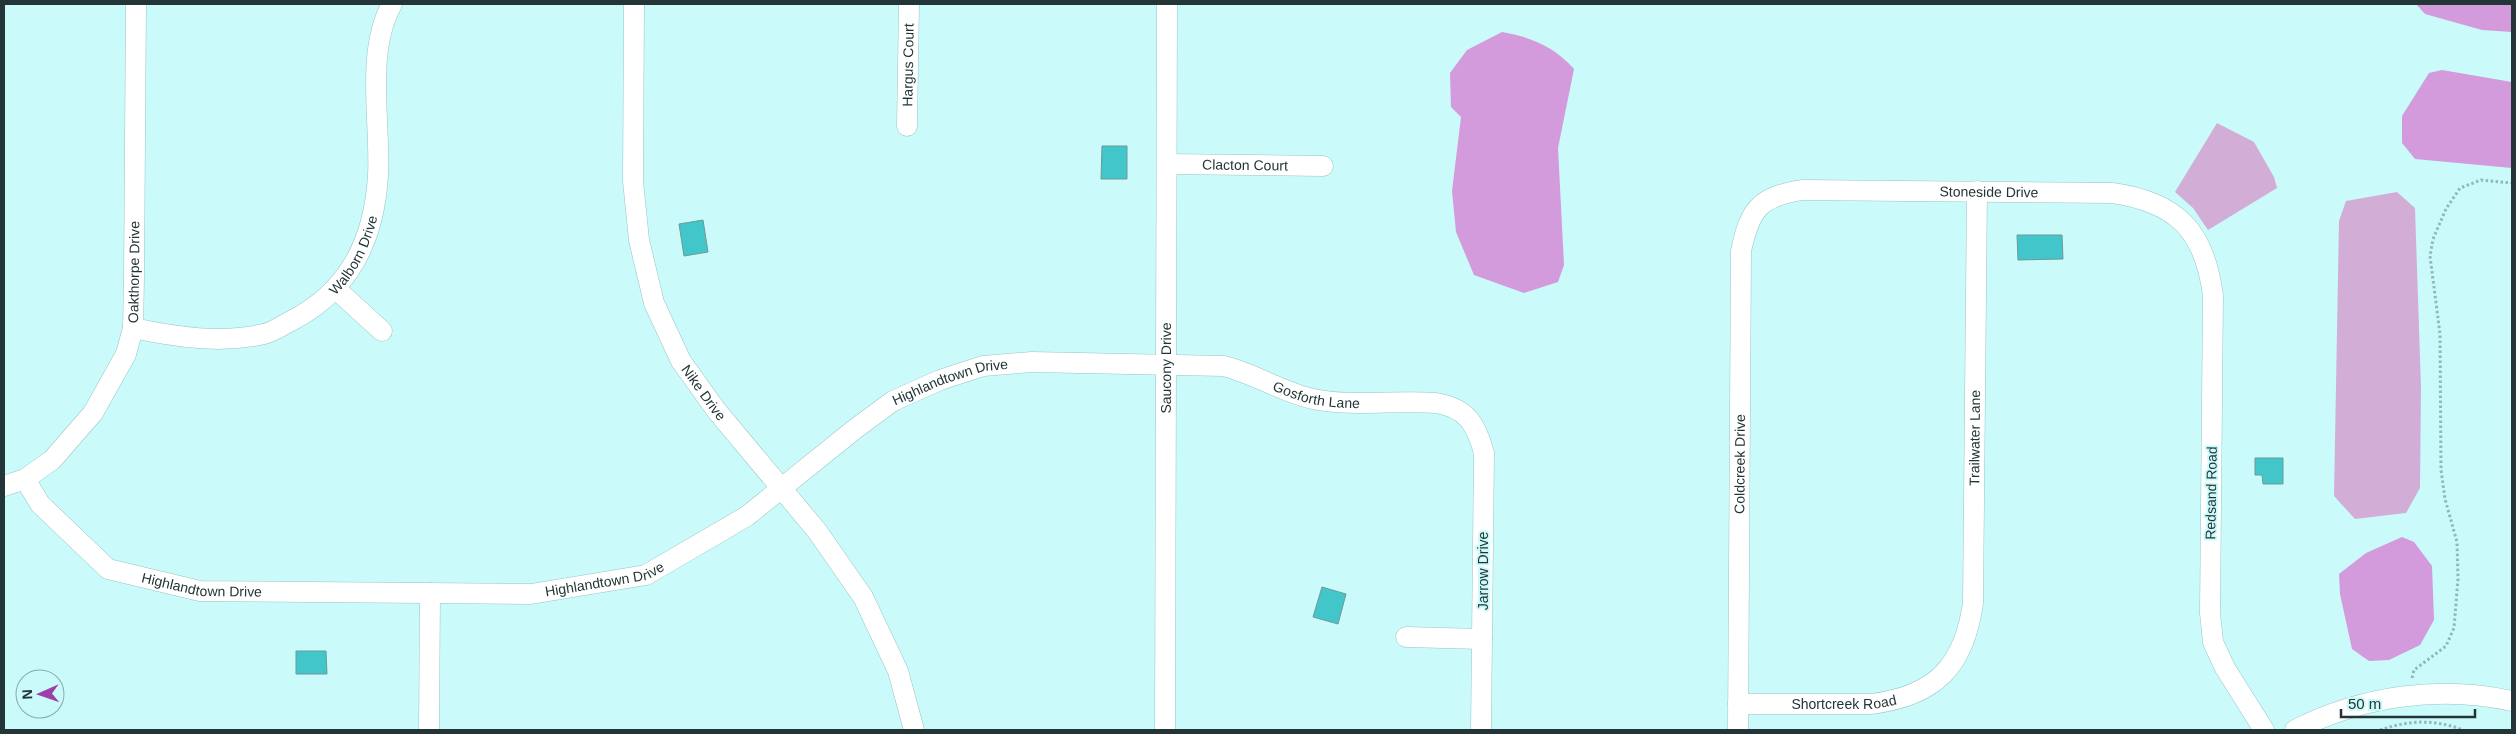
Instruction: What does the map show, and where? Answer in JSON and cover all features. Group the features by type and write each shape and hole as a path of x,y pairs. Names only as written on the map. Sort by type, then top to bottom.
{"street":[{"name":"Oakthorpe Drive","path":"4,486 25,479 52,460 93,413 126,354 133,328 136,4"},
{"name":"Walborn Drive","path":"133,328 182,338 265,334 303,315 337,290 355,266 367,236 374,207 378,176 376,79 380,41 392,4"},
{"name":"Nike Drive","path":"634,4 633,182 639,240 654,303 681,361 716,410 780,489 818,531 863,597 898,671 914,730"},
{"name":"Hargus Court","path":"907,126 909,4"},
{"name":"Saucony Drive","path":"1165,730 1167,4"},
{"name":"Clacton Court","path":"1166,164 1324,166"},
{"name":"Stoneside Drive","path":"1763,203 1782,193 1802,190 2112,193 2138,196 2162,207 2184,222 2200,245"},
{"name":"Trailwater Lane","path":"1943,675 1955,661 1965,642 1973,603 1978,191"},
{"name":"Coldcreek Drive","path":"1738,730 1741,251 1746,224 1763,203"},
{"name":"Redsand Road","path":"2200,245 2210,269 2213,296 2210,613 2213,642 2225,668 2264,730"},
{"path":"337,290 382,331"},
{"name":"Highlandtown Drive","path":"25,479 40,504 108,569 200,591 531,594 646,575 747,516 855,428 893,401 940,380 983,366 1032,362 1166,364"},
{"name":"Gosforth Lane","path":"1166,364 1224,366 1238,370 1287,392 1316,400 1436,403 1450,406 1468,417"},
{"name":"Jarrow Drive","path":"1468,417 1478,432 1484,452 1482,730"},
{"path":"429,730 430,593"},
{"path":"1406,637 1482,639"},
{"name":"Shortcreek Road","path":"1738,704 1863,704 1890,702 1909,696 1943,675"},
{"path":"2295,730 2356,706 2412,695 2454,692 2512,701"}],"path":[{"path":"2412,695 2411,682 2414,670 2446,646 2454,628 2458,579 2457,542 2445,499 2441,470 2440,334 2430,256 2433,239 2446,209 2460,188 2481,180 2512,183"},
{"path":"2380,730 2415,721 2445,723 2463,730"}],"shaded area":[{"path":"2416,4 2512,4 2512,32 2482,30 2425,14"},
{"path":"1502,32 1542,44 1567,61 1574,69 1558,148 1564,265 1558,282 1524,293 1474,275 1456,232 1452,191 1461,117 1451,107 1450,73 1467,50"},
{"path":"2442,70 2512,82 2512,168 2415,159 2402,143 2402,116 2429,73"},
{"path":"2217,123 2254,142 2274,177 2277,188 2208,230 2193,208 2175,192"},
{"path":"2397,192 2415,208 2421,387 2420,488 2406,513 2355,519 2334,496 2339,221 2346,201"},
{"path":"2402,537 2414,542 2432,566 2434,620 2420,645 2389,660 2369,661 2352,649 2340,594 2339,574 2366,553"}],"building":[{"path":"1102,146 1127,146 1127,179 1101,179"},
{"path":"703,220 708,252 684,256 679,224"},
{"path":"2017,235 2062,235 2063,259 2018,260"},
{"path":"2255,458 2283,458 2283,484 2263,484 2262,475 2255,475"},
{"path":"1322,587 1346,594 1338,624 1313,617"},
{"path":"296,651 326,651 327,674 296,674"}]}
